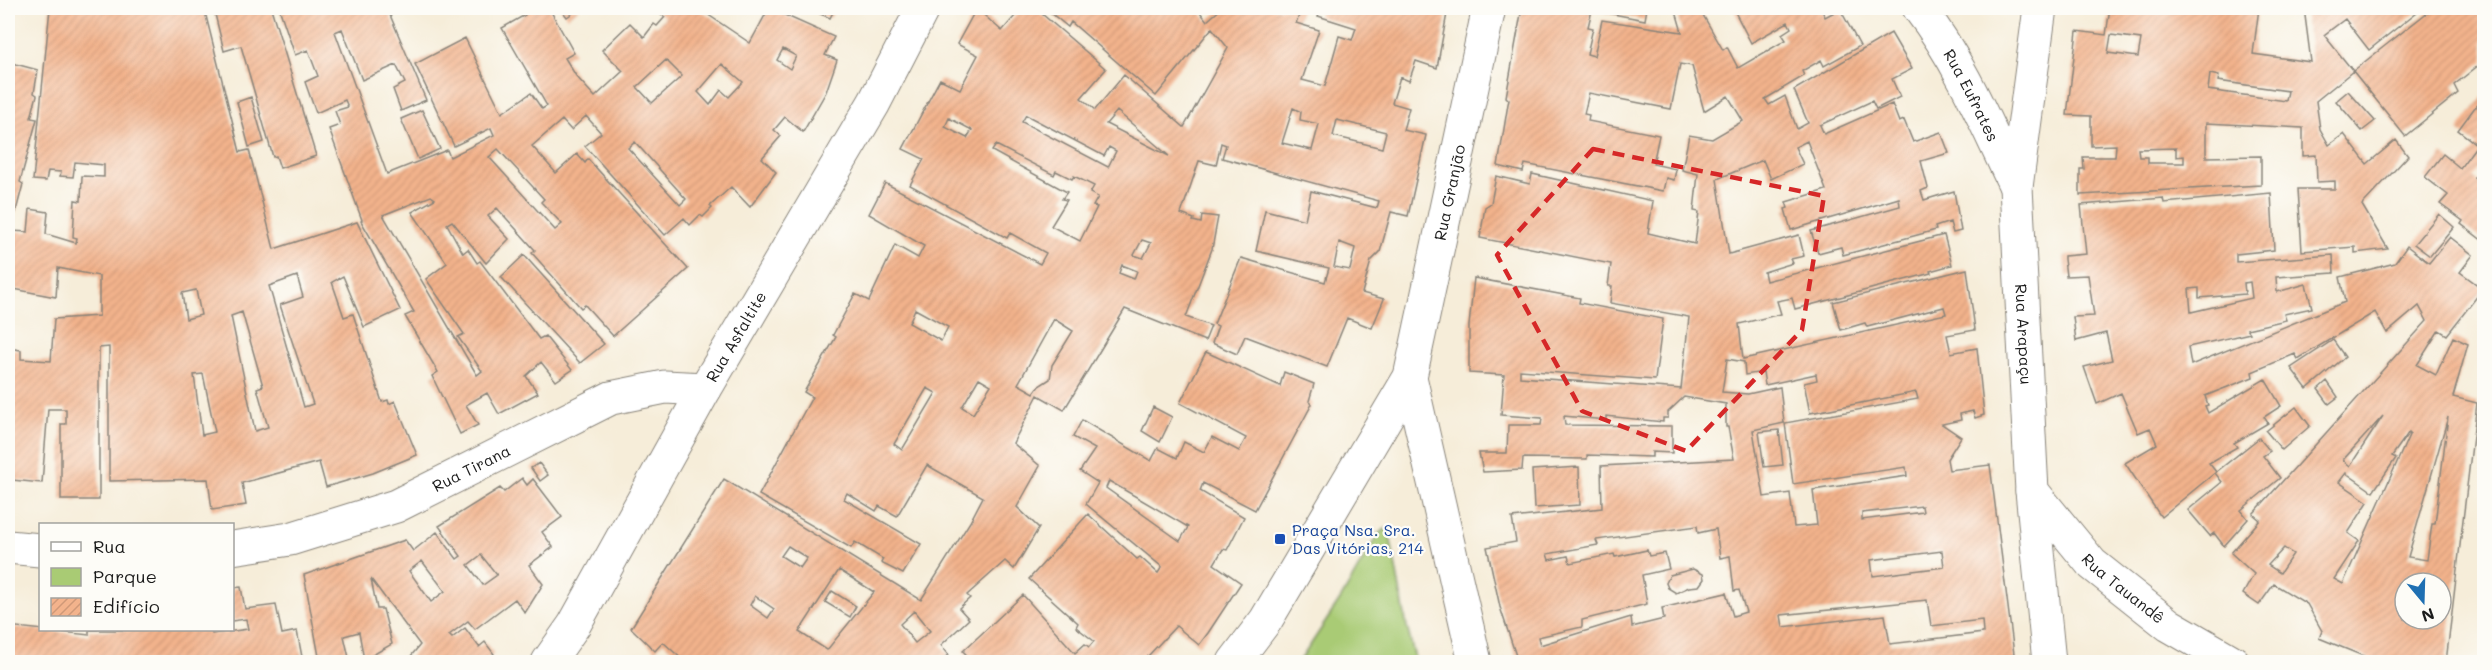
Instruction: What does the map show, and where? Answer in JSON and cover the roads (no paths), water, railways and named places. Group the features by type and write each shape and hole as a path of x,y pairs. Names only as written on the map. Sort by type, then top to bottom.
{"street":[{"name":"Rua Asfaltite","path":"548,663 574,625 705,389 874,104 923,8"},
{"name":"Rua Granjão","path":"1410,378 1489,8"},
{"name":"Rua Eufrates","path":"1919,8 1942,41 1977,106 2016,187"},
{"name":"Rua Arapaçu","path":"2040,8 2016,187 2032,491 2049,663"},
{"path":"1234,663 1266,620 1410,378"},
{"path":"1410,378 1475,663"},
{"name":"Rua Tirana","path":"234,548 290,539 396,506 611,398 665,387 705,389"},
{"name":"Rua Tauandê","path":"2032,491 2092,564 2169,625 2233,663"},
{"path":"8,547 39,550"}],"place":[{"name":"Praça Nsa. Sra. Das Vitórias, 214","path":"1280,539"}]}
